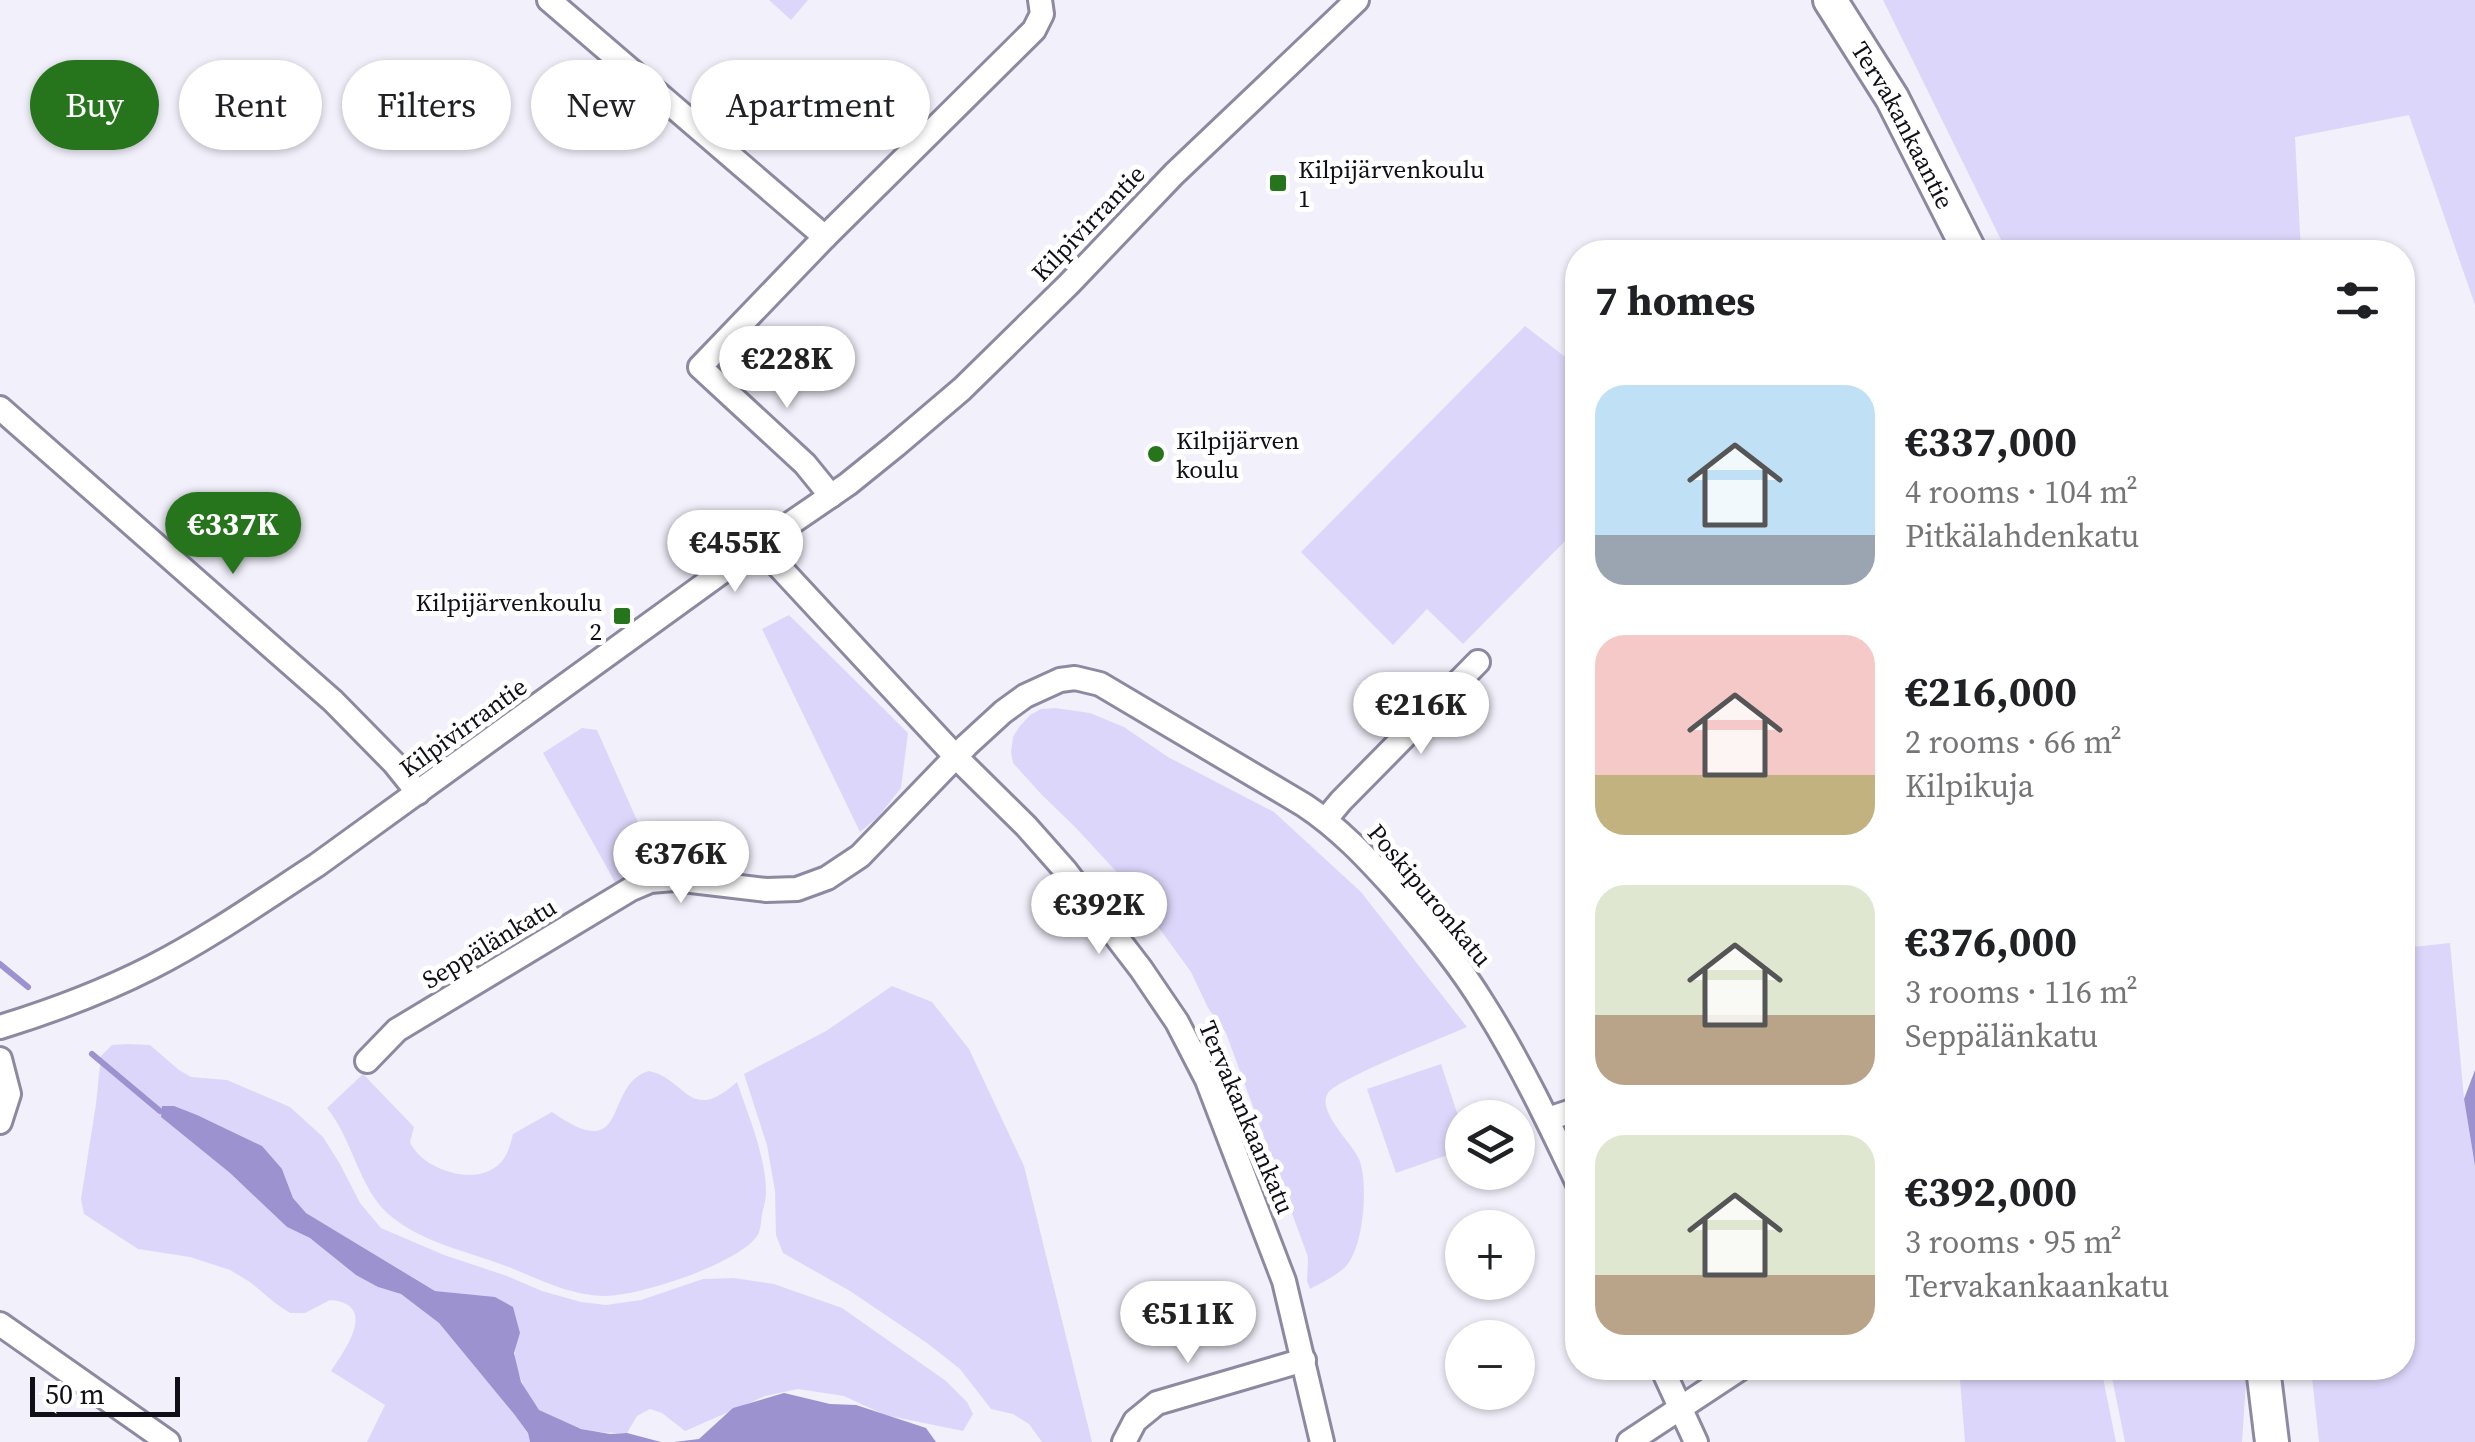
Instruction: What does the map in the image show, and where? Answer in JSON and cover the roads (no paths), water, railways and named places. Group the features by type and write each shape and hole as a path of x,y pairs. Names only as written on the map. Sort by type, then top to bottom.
{"street":[{"path":"549,0 825,238"},
{"path":"831,496 805,464 700,367 1034,30 1042,14 1040,0"},
{"name":"Kilpivirrantie","path":"0,1027 50,1011 154,966 318,865 831,496 962,388 1174,174 1356,0"},
{"name":"Tervakankaantie","path":"1830,0 1892,98 1964,240"},
{"path":"0,408 332,701 418,793"},
{"name":"Tervakankaankatu","path":"759,545 1065,870 1178,1022 1207,1080 1284,1280 1322,1442"},
{"path":"1326,820 1340,801 1478,662"},
{"name":"Poskipuronkatu","path":"956,758 1025,696 1074,678 1100,684 1135,703 1326,820 1367,857 1459,970 1483,1004 1565,1156"},
{"name":"Seppälänkatu","path":"367,1061 397,1030 650,881 674,878 766,890 797,889 827,878 860,856 956,758"},
{"path":"0,1059 8,1094 0,1122"},
{"path":"1548,1119 1565,1113"},
{"path":"0,1324 168,1442"},
{"path":"1124,1442 1136,1422 1157,1404 1304,1360"},
{"path":"1668,1380 1696,1442"},
{"path":"1629,1442 1723,1380"},
{"path":"2265,1380 2272,1442"}],"waterway":[{"path":"0,964 28,987"},
{"path":"92,1054 160,1111"}],"place":[{"name":"Kilpijärvenkoulu 1","path":"1278,183"},
{"name":"Kilpijärven koulu","path":"1156,454"},
{"name":"Kilpijärvenkoulu 2","path":"622,616"}]}
